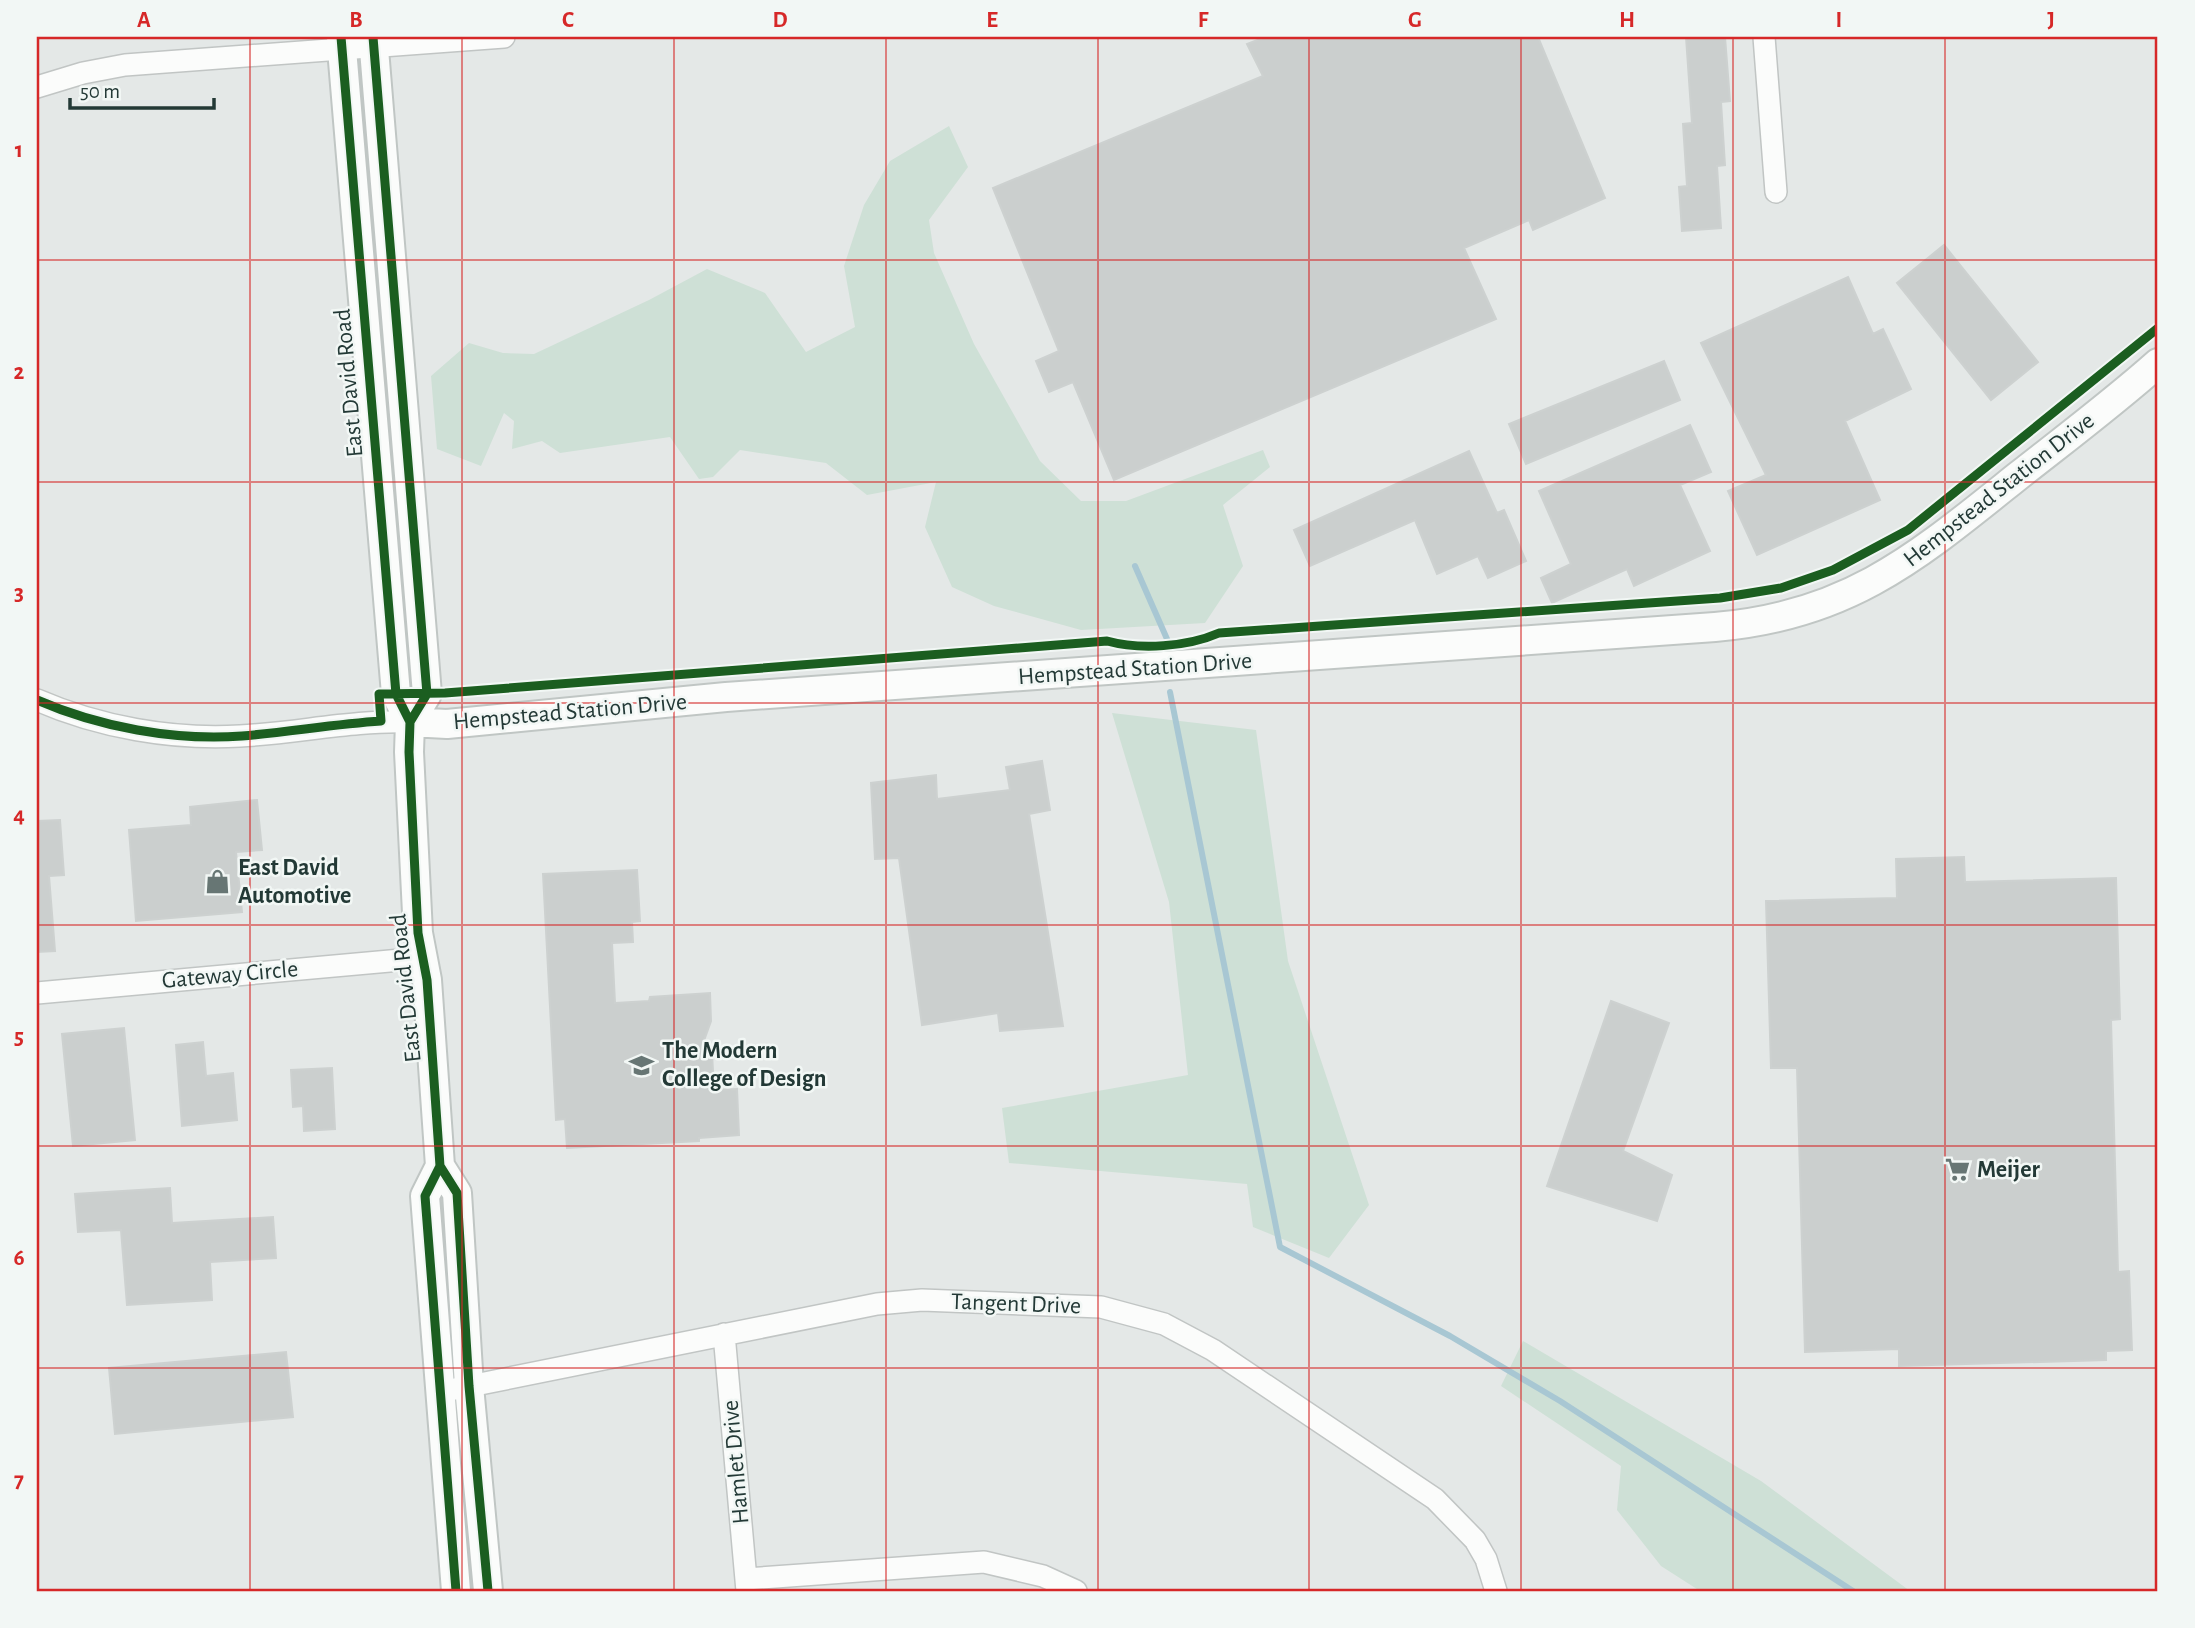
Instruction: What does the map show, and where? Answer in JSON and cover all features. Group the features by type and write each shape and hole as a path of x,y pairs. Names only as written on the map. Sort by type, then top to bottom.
{"street":[{"path":"37,87 83,73 125,65 342,43 503,37"},
{"path":"1764,37 1776,192"},
{"name":"East David Road","path":"373,42 428,694 411,722 409,752 418,933 423,958 440,1166 457,1193 469,1386 488,1589"},
{"name":"East David Road","path":"342,43 396,694 411,722"},
{"name":"Hempstead Station Drive","path":"37,700 93,720 192,736 241,736 322,725 411,722 447,724 726,697 1715,627 1780,617 1822,604 1900,568 1944,538 2158,363"},
{"name":"Gateway Circle","path":"37,993 423,958"},
{"path":"440,1166 425,1196 453,1591 488,1589"},
{"name":"Tangent Drive","path":"439,1392 877,1304 922,1300 1075,1305 1133,1313 1164,1324 1213,1350 1435,1499 1475,1540 1486,1559 1496,1591"},
{"name":"Hamlet Drive","path":"724,1334 747,1585"},
{"path":"747,1585 984,1562 1043,1576 1076,1591"}],"green space":[{"path":"949,126 968,167 929,220 934,253 974,344 1040,461 1081,501 1126,501 1263,450 1270,467 1223,505 1243,566 1205,623 1081,630 994,606 952,587 925,527 936,482 867,495 826,463 740,450 713,477 699,479 670,437 560,453 542,441 512,449 514,421 504,413 481,466 437,449 431,376 469,343 503,353 534,354 649,300 707,269 765,293 806,352 855,327 844,266 864,205 890,161"},
{"path":"1112,713 1256,730 1288,961 1369,1205 1329,1258 1253,1227 1247,1184 1009,1163 1002,1108 1188,1075 1169,902"},
{"path":"1523,1341 1761,1481 1910,1591 1700,1591 1661,1566 1617,1510 1621,1466 1501,1386"}],"building":[{"path":"1265,37 1538,37 1605,198 1533,230 1529,220 1464,248 1496,319 1114,480 1073,382 1049,392 1036,361 1059,351 993,188 1263,76 1247,44"},
{"path":"1686,37 1725,37 1730,101 1721,102 1725,165 1717,166 1721,228 1682,231 1679,187 1687,186 1683,124 1692,123"},
{"path":"1944,245 2038,362 1991,400 1897,283"},
{"path":"1848,277 1873,334 1883,329 1911,389 1845,421 1880,500 1757,555 1728,491 1766,475 1701,343"},
{"path":"1664,361 1680,400 1526,464 1509,424"},
{"path":"1690,425 1711,472 1680,485 1710,551 1634,586 1627,569 1552,603 1541,578 1571,564 1539,491"},
{"path":"1469,451 1497,513 1504,510 1526,561 1488,578 1478,556 1437,574 1415,520 1310,566 1294,530"},
{"path":"1042,761 1050,810 1029,814 1063,1026 1000,1031 998,1013 922,1025 899,858 875,859 871,783 936,775 937,799 1010,790 1006,767"},
{"path":"257,800 262,850 236,852 242,912 136,921 129,830 191,825 190,807"},
{"path":"60,820 64,875 49,876 55,951 37,952 37,821"},
{"name":"Meijer","path":"1964,857 1965,882 2116,878 2120,1019 2111,1020 2118,1272 2129,1271 2132,1350 2106,1351 2106,1360 1899,1366 1899,1349 1805,1352 1797,1068 1771,1068 1766,901 1897,898 1896,859"},
{"name":"The Modern College of Design","path":"637,870 640,921 632,922 633,942 612,943 615,1003 649,1001 650,997 710,993 711,1021 701,1049 712,1053 714,1090 737,1089 739,1135 699,1138 699,1141 567,1148 565,1119 556,1120 543,874"},
{"path":"1611,1001 1669,1023 1623,1151 1672,1175 1657,1221 1547,1186"},
{"path":"124,1028 135,1140 73,1146 62,1034"},
{"path":"203,1042 206,1076 233,1073 237,1120 182,1126 176,1045"},
{"path":"332,1068 335,1129 304,1131 303,1106 293,1107 291,1070"},
{"path":"170,1188 172,1223 273,1217 276,1258 210,1262 212,1300 127,1305 121,1230 78,1232 75,1194"},
{"path":"286,1352 293,1417 115,1434 109,1368"}],"waterway":[{"path":"1135,566 1167,639"},
{"path":"1170,692 1280,1247 1450,1336 1560,1401 1853,1591"}],"cycle path":[{"path":"341,37 396,694 410,722"},
{"path":"373,37 427,694 410,722 409,752 418,933 427,980 440,1166 457,1193 469,1386 488,1591"},
{"path":"37,700 86,718 137,730 190,736 242,736 381,721 379,694 445,693 1107,641 1134,646 1163,646 1219,633 1720,598 1781,588 1833,570 1908,530 2158,328"},
{"path":"440,1166 425,1196 456,1591"}],"place":[{"name":"East David Automotive","path":"218,882"},
{"name":"The Modern College of Design","path":"642,1065"},
{"name":"Meijer","path":"1957,1170"}]}
